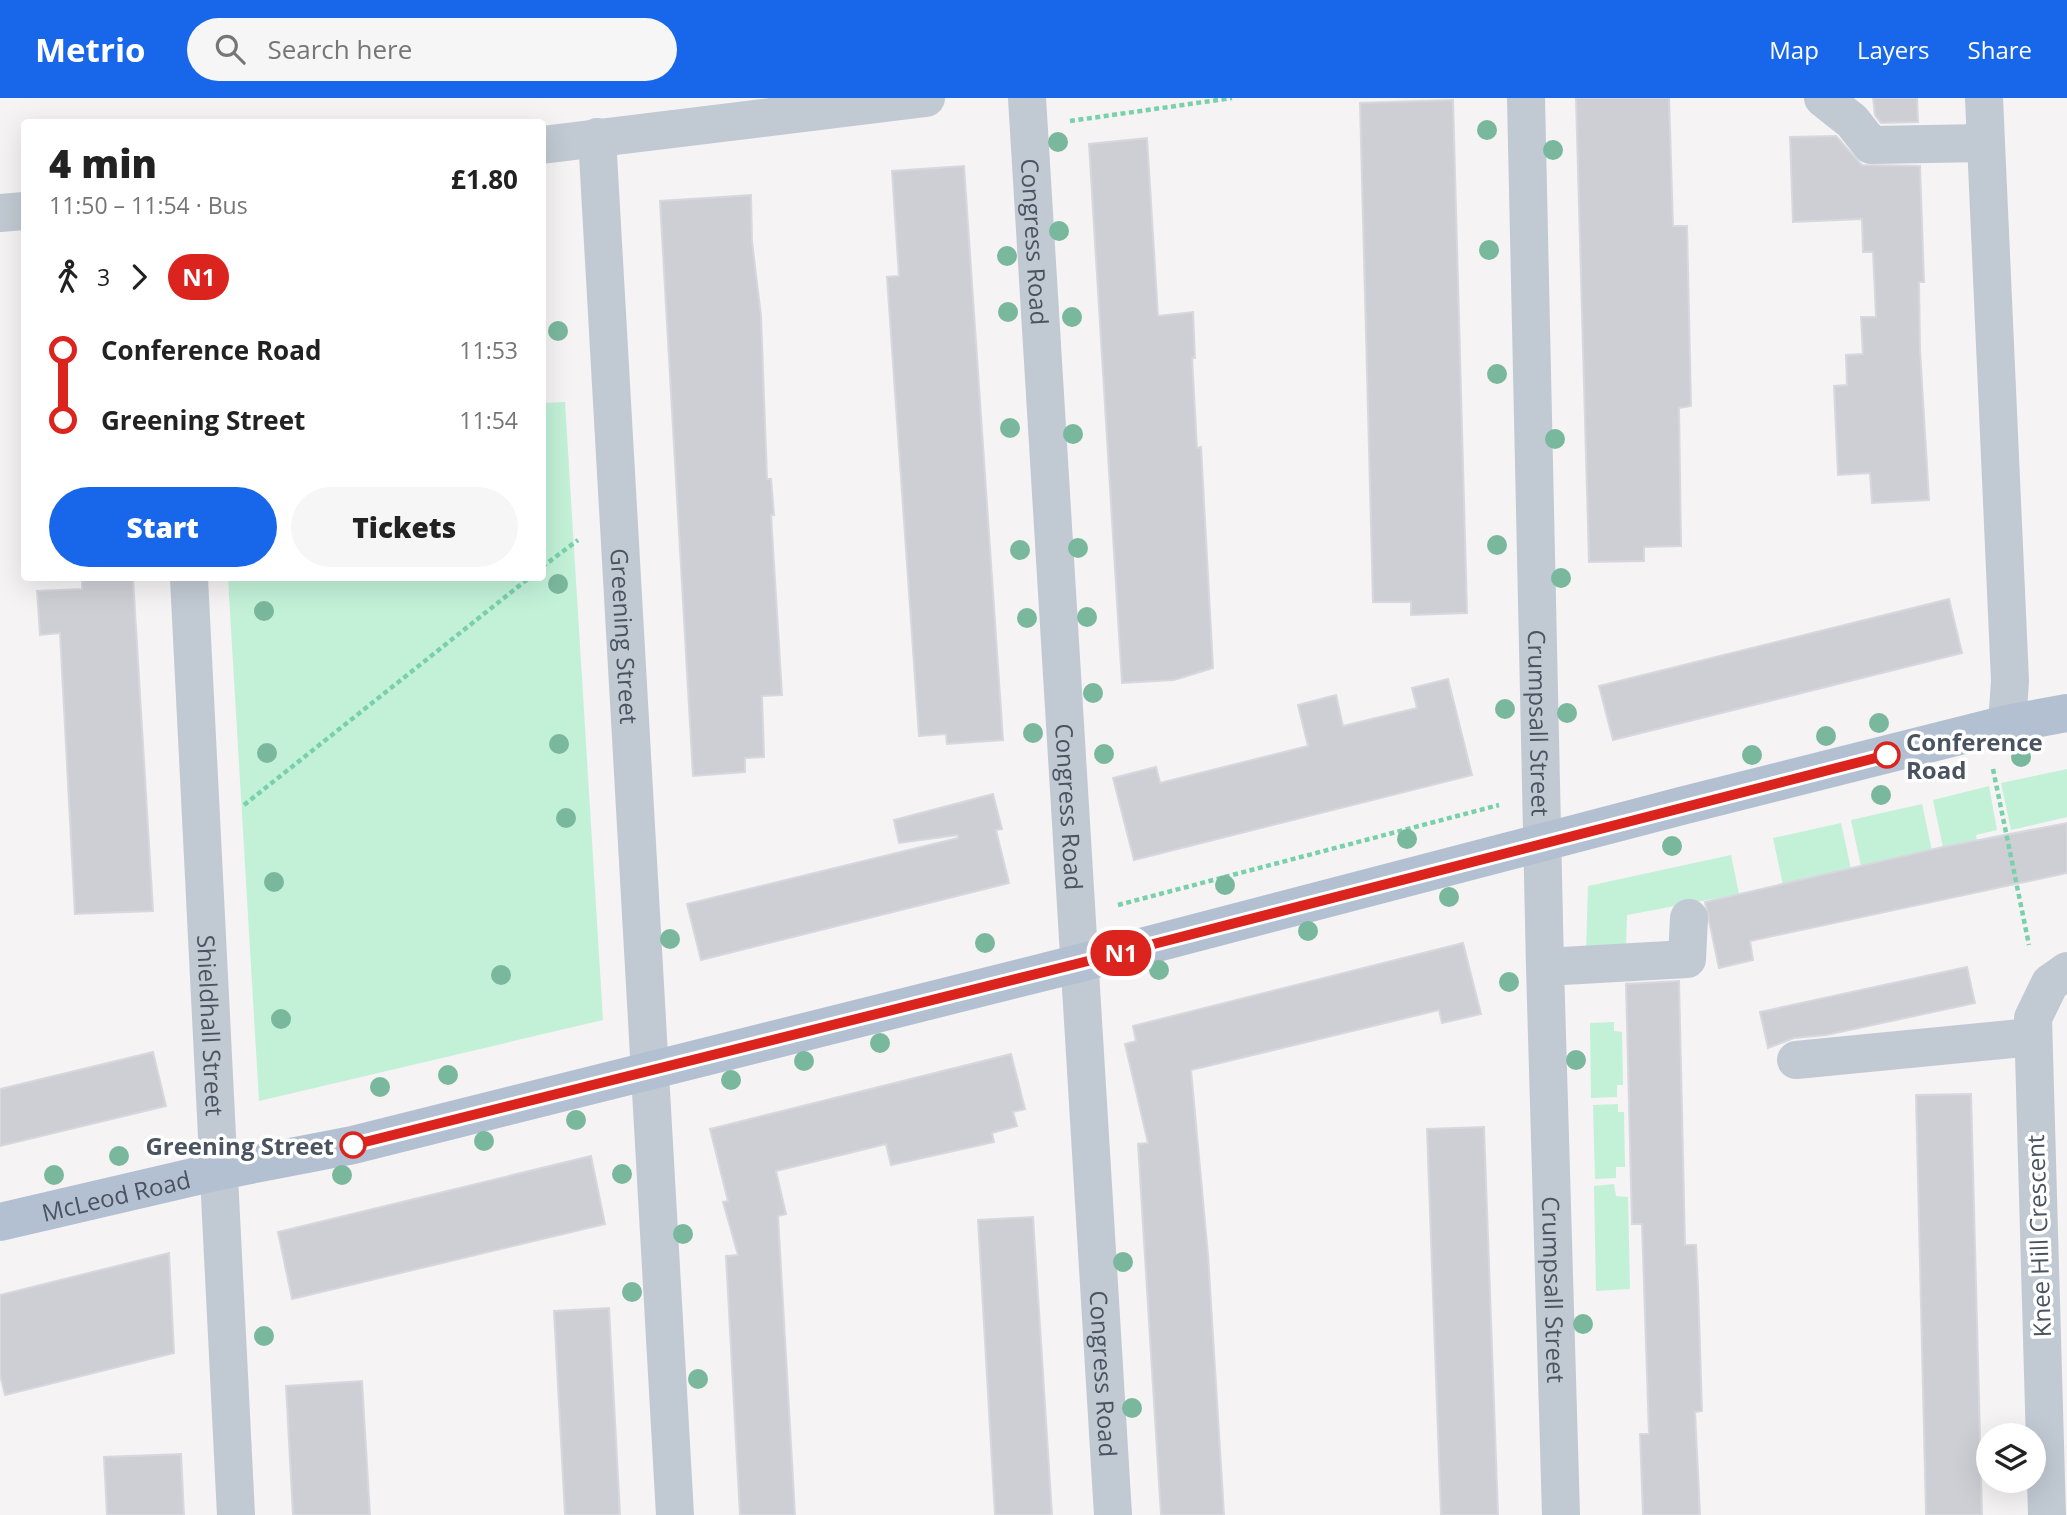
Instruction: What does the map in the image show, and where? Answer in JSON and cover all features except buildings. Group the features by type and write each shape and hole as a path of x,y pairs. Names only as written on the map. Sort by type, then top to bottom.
{"main road":[{"name":"McLeod Road","path":"0,1222 219,1171 353,1145 1080,963 1996,727 2067,713"}],"street":[{"path":"546,144 926,98"},
{"name":"Crumpsall Street","path":"1526,98 1545,967 1561,1515"},
{"path":"1823,98 1852,121 1871,145 1985,143"},
{"path":"1984,98 2010,681 1996,727"},
{"name":"Congress Road","path":"1027,112 1113,1515"},
{"name":"Greening Street","path":"597,137 675,1515"},
{"path":"0,213 21,211"},
{"name":"Shieldhall Street","path":"189,581 236,1515"},
{"path":"1545,967 1687,959 1689,918"},
{"name":"Knee Hill Crescent","path":"2046,1515 2032,1037 2033,1018 2059,977"},
{"path":"1796,1060 2032,1037"}],"path":[{"path":"1027,112 1232,98"},
{"path":"202,810 240,807 525,581"},
{"path":"1996,727 2030,948 2059,977"}],"green space":[{"path":"565,402 603,1020 259,1101 228,581 546,581 546,403"},
{"path":"2067,769 2067,817 2011,830 2001,783"},
{"path":"1989,786 1997,830 1976,835 1977,841 1943,847 1933,800"},
{"path":"1922,804 1932,851 1861,866 1851,820"},
{"path":"1841,823 1851,869 1783,885 1773,838"},
{"path":"1731,855 1739,894 1627,915 1626,949 1586,951 1588,886"},
{"path":"1614,1022 1614,1031 1622,1032 1623,1085 1617,1085 1617,1097 1591,1098 1590,1023"},
{"path":"1618,1104 1618,1112 1624,1112 1625,1167 1616,1167 1616,1178 1595,1179 1593,1105"},
{"path":"1614,1184 1616,1196 1628,1197 1630,1289 1596,1291 1594,1186"}],"bus line":[{"name":"N1","path":"353,1145 1080,963 1661,811 1887,755"}],"place":[{"name":"Conference Road","path":"1887,755"},
{"name":"Greening Street","path":"353,1145"}]}
